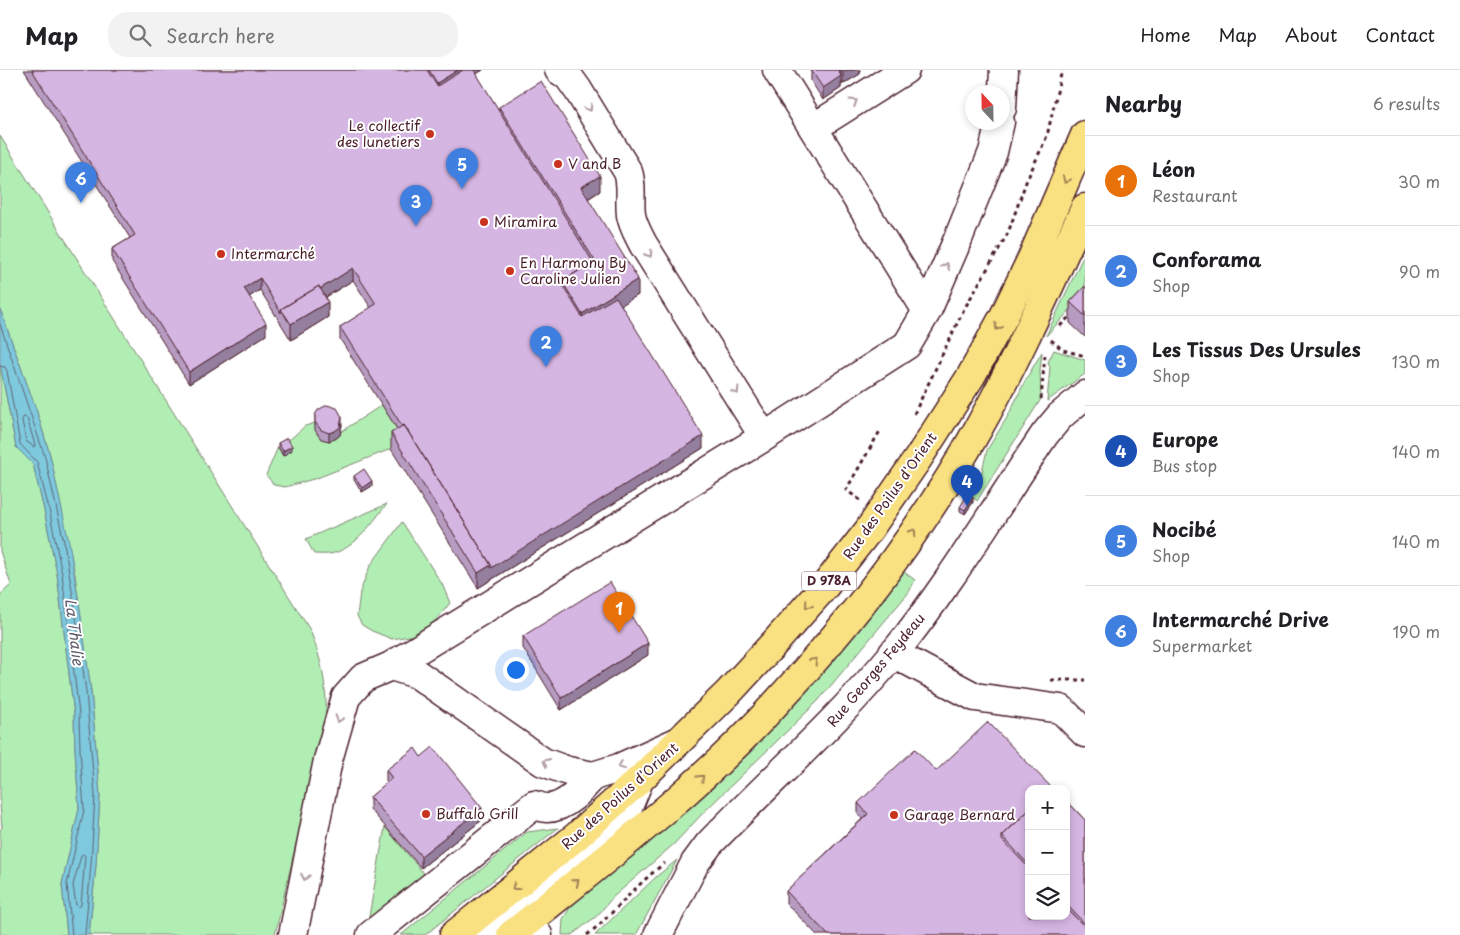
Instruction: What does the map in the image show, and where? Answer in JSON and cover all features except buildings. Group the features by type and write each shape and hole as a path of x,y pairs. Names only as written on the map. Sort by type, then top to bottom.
{"main road":[{"name":"Rue des Poilus d'Orient","path":"454,935 577,836 640,778 772,646 825,586 868,531 920,457 971,376 1004,316 1032,258 1085,135"},
{"name":"D 978A","path":"513,931 679,799 776,704 832,640 886,571 938,494 978,429 1043,300 1085,208"}],"street":[{"path":"559,70 568,76 578,90 628,172 632,182 631,214 634,227 643,244 764,437"},
{"path":"777,70 927,311"},
{"path":"813,128 905,70"},
{"path":"1003,85 1004,70"},
{"path":"293,935 335,731 346,696 364,678 391,666 764,437 908,345 927,311 994,152 998,130"},
{"name":"Rue Georges Feydeau","path":"658,935 695,863 709,844 845,709 893,653 942,590 1045,434 1060,416 1085,396"},
{"path":"893,653 975,697 1061,709 1085,734"},
{"path":"391,666 417,674 543,762 568,771 593,776 619,768 680,740"},
{"path":"371,935 534,805 547,808 560,806 578,793 593,776"},
{"path":"513,931 523,904 624,817 640,778"}],"path":[{"path":"913,418 963,311 1008,233 1026,182 1047,136 1062,70"},
{"path":"1058,328 1074,312"},
{"path":"1055,334 1051,340 1063,350 1085,356"},
{"path":"861,500 846,490 880,431"}],"green space":[{"path":"0,136 310,630 314,640 324,682 326,714 275,935 89,935 100,795 91,691 75,575 50,455 36,409 0,309"},
{"path":"1085,253 1085,294 1046,336 1080,263"},
{"path":"1054,350 1085,360 1085,374 1047,401 1050,367 1048,362"},
{"path":"1042,352 1040,370 1041,399 977,501 972,496 979,484 987,450 1008,416"},
{"path":"0,364 16,447 33,464 44,510 57,574 74,715 79,809 62,884 67,935 0,935 0,830 2,828 0,805 0,595 11,585 0,551"},
{"path":"382,405 404,440 391,449 317,478 285,487 274,485 266,475 278,447 283,455 292,450 287,442 305,426 315,423 317,434 321,438 332,440 342,431"},
{"path":"387,504 364,533 350,545 332,554 314,554 306,539"},
{"path":"402,522 442,584 450,603 421,634 392,639 362,625 357,616 360,592 370,566"},
{"path":"900,569 915,580 909,592 818,701 703,813 674,844 612,898 598,915 572,935 562,935 563,919 571,906"},
{"path":"385,827 425,875 368,922"},
{"path":"558,828 425,935 401,935 527,832"},
{"path":"677,860 636,935 595,935 657,876"}],"water":[{"name":"La Thalie","path":"0,309 36,409 50,455 69,542 80,609 91,691 100,795 89,935 67,935 62,884 79,809 74,715 57,574 44,510 33,464 16,447 0,364"}],"place":[{"name":"Le collectif des lunetiers","path":"430,134"},
{"name":"V and B","path":"558,164"},
{"name":"Nocibé","path":"462,189"},
{"name":"Intermarché Drive","path":"81,203"},
{"name":"Miramira","path":"484,222"},
{"name":"Les Tissus Des Ursules","path":"416,226"},
{"name":"Intermarché","path":"221,254"},
{"name":"En Harmony By Caroline Julien","path":"510,271"},
{"name":"Conforama","path":"546,367"},
{"name":"Europe","path":"967,506"},
{"name":"Léon","path":"619,633"},
{"name":"Buffalo Grill","path":"426,814"},
{"name":"Garage Bernard","path":"894,815"}]}
